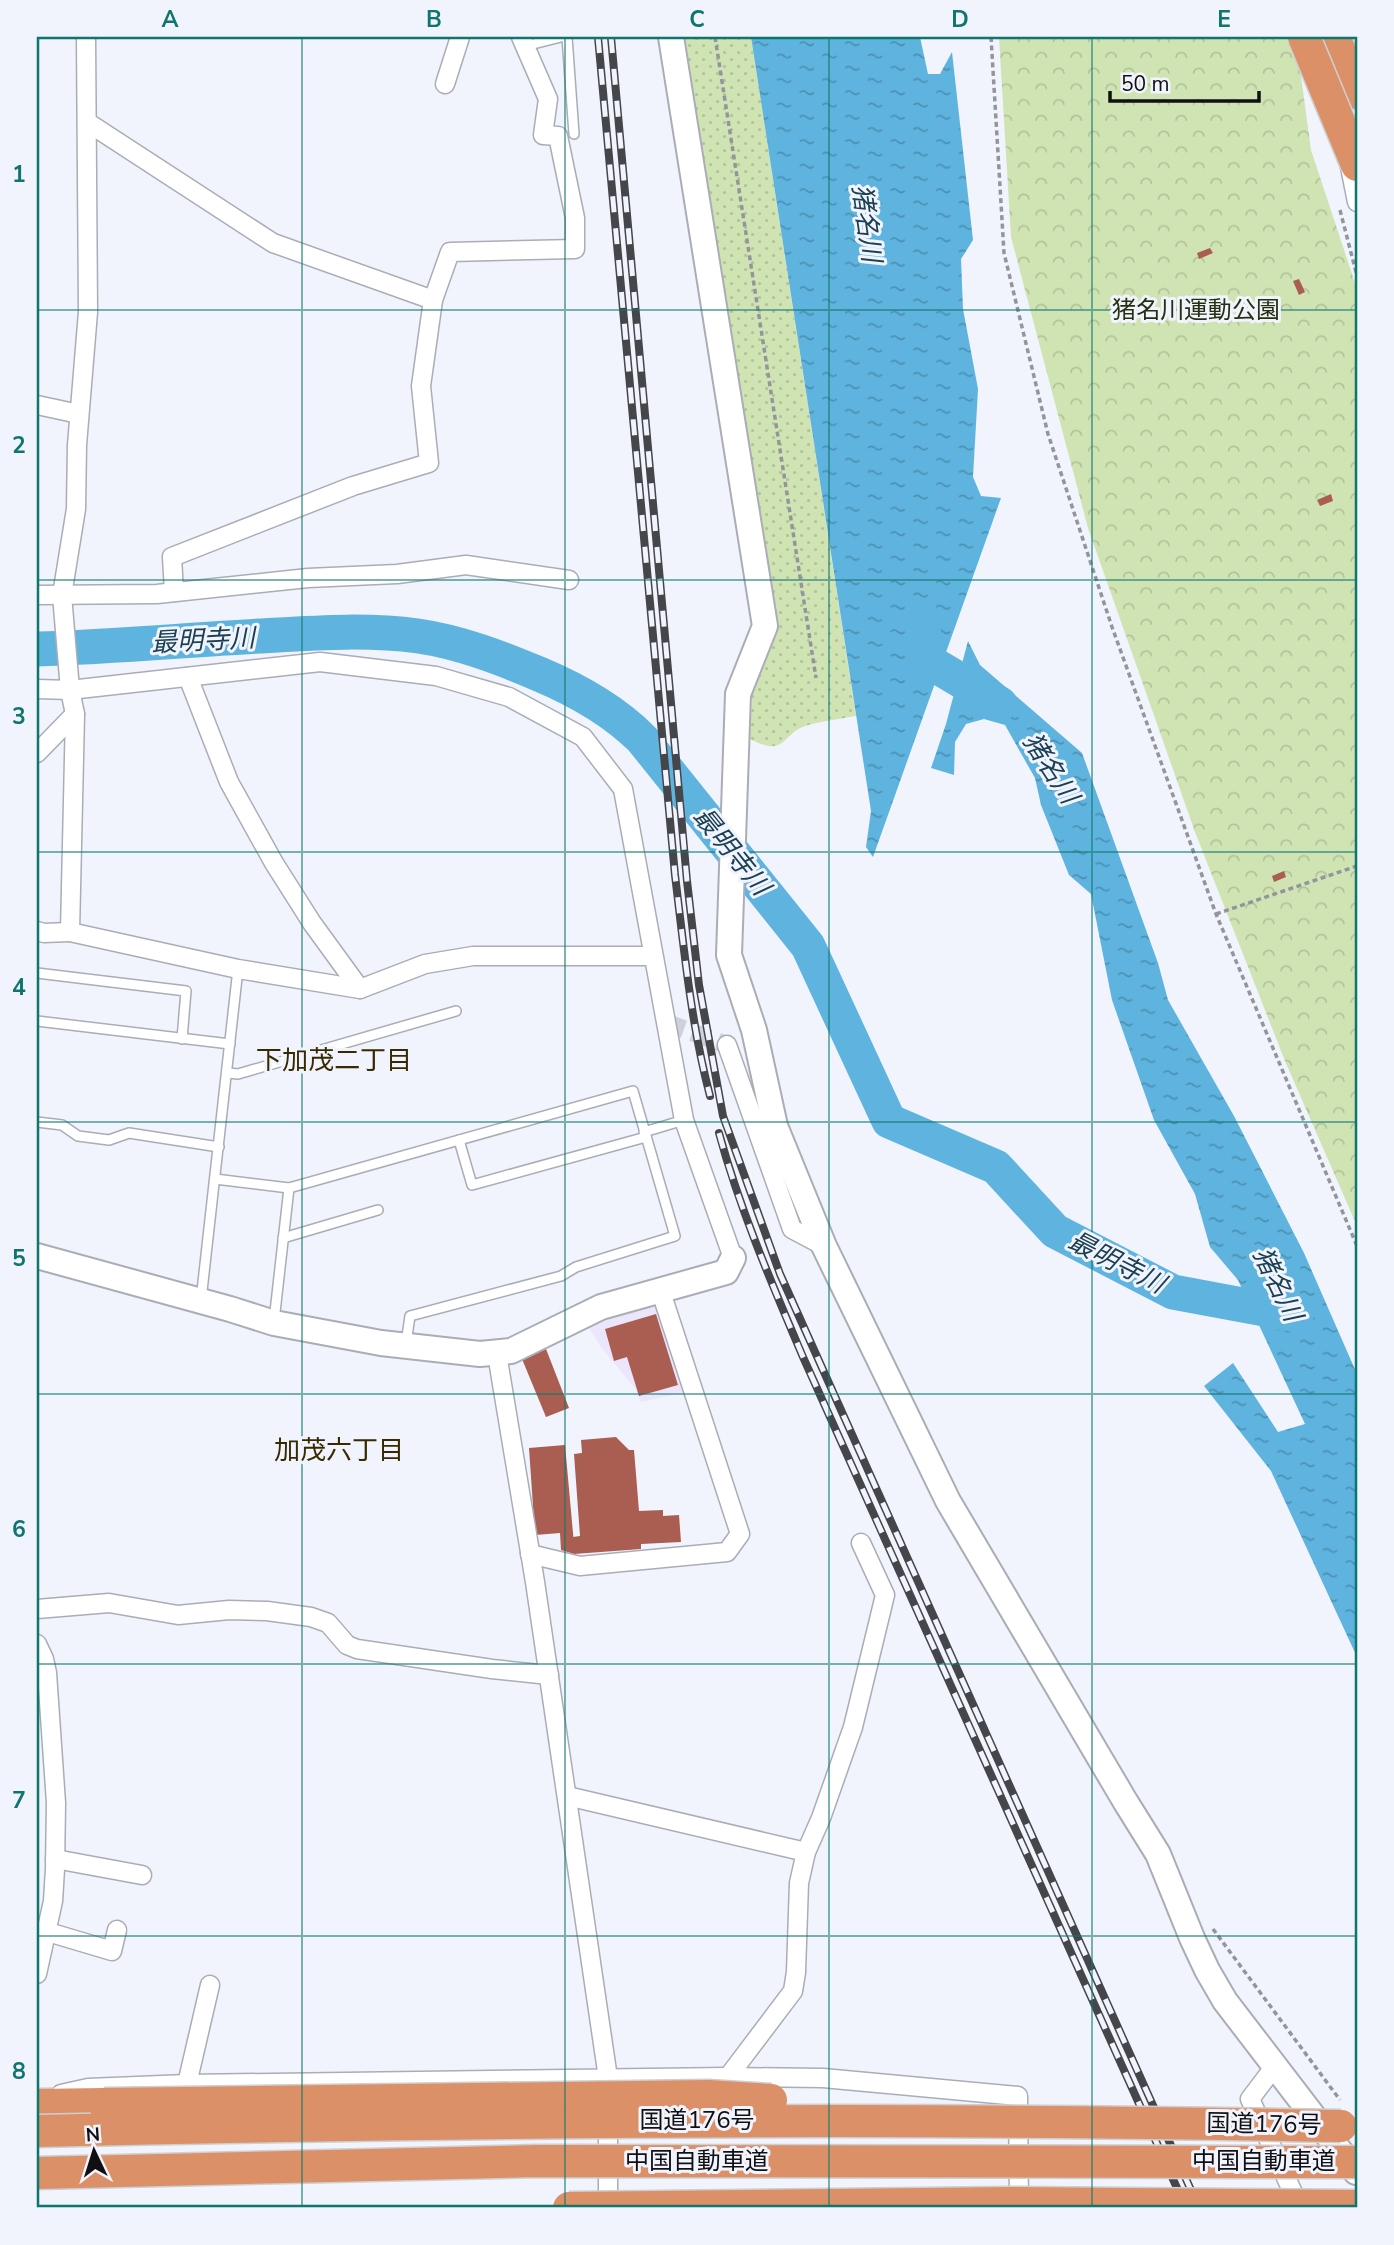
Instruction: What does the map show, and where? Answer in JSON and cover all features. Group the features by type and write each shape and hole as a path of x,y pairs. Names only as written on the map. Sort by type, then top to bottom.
{"highway":[{"path":"1304,37 1357,165"},
{"path":"1333,37 1357,93"},
{"path":"37,2102 104,2104 708,2096 1071,2120"},
{"name":"国道176号","path":"37,2131 701,2120 1071,2120 1349,2113"},
{"name":"中国自動車道","path":"37,2173 537,2161 1357,2162"},
{"name":"中国自動車道","path":"569,2208 1012,2203 1357,2206"}],"street":[{"path":"70,932 75,714 63,601 76,509 79,414 88,312 86,37"},
{"path":"445,84 460,37"},
{"path":"671,37 765,626 738,694 729,955 754,1030 775,1126 824,1246 948,1501 1158,1854 1207,1970 1226,2001 1357,2175"},
{"path":"1333,37 1334,77 1357,202"},
{"path":"174,592 172,557 354,486 429,463 421,386 433,300 450,252 575,249 575,218 558,136 543,135 548,99 523,41"},
{"path":"87,122 274,243 433,300"},
{"path":"37,405 79,414"},
{"path":"37,595 63,601 308,578 397,574 466,565 569,580"},
{"path":"37,689 188,677 320,662 436,676 509,697 583,737 623,789 684,1119 733,1258 726,1272 601,1307 510,1351 497,1354 405,1346 274,1323 37,1256"},
{"path":"188,677 229,782 274,863 312,923 360,989"},
{"path":"37,753 75,714"},
{"path":"37,931 70,932 238,970 360,989 425,964 473,956 653,956"},
{"path":"727,1045 792,1229 824,1246"},
{"path":"530,1554 580,1566 727,1552 740,1534 661,1292"},
{"path":"497,1354 549,1675 608,2078 608,2208"},
{"path":"729,2077 793,1990 799,1883 806,1852 853,1727 885,1595 860,1543"},
{"path":"37,1609 109,1603 178,1615 267,1611 311,1616 328,1623 347,1645 357,1649 549,1675"},
{"path":"37,1644 44,1658 47,1674 56,1784 53,1901 37,1973"},
{"path":"567,1796 806,1852"},
{"path":"55,1860 142,1875"},
{"path":"48,1932 111,1951 117,1930"},
{"path":"187,2084 210,1985"},
{"path":"1275,2066 1250,2099 1300,2208"},
{"path":"37,2102 88,2088 187,2084 729,2077 823,2078 1018,2096 1019,2208"}],"lane":[{"path":"523,41 561,37"},
{"path":"567,37 574,134"},
{"path":"200,1302 238,970"},
{"path":"37,973 186,991 182,1039"},
{"path":"228,1073 238,1074 456,1012"},
{"path":"37,1021 230,1044"},
{"path":"215,1179 289,1188 633,1091 675,1236 576,1267 561,1276 410,1316 405,1346"},
{"path":"459,1140 472,1185 645,1134 684,1119"},
{"path":"37,1122 62,1125 78,1136 108,1140 129,1133 219,1146"},
{"path":"274,1323 289,1188"},
{"path":"283,1238 377,1210"}],"path":[{"path":"715,37 816,678"},
{"path":"991,37 1004,253 1045,421 1112,627 1216,914 1357,1246"},
{"path":"1216,914 1357,866"},
{"path":"1213,1928 1349,2113"}],"shaded area":[{"path":"659,1305 685,1392 641,1402 635,1388 601,1347 586,1323"}],"green space":[{"path":"681,37 751,37 856,716 805,726 782,743 771,746 750,739 752,693 775,632"},
{"name":"猪名川運動公園","path":"999,37 1300,37 1299,61 1311,150 1357,289 1357,1226 1285,1061 1195,832 1088,528 1011,237"}],"water":[{"path":"751,37 920,37 928,74 940,74 952,52 973,240 961,259 963,309 978,389 973,477 981,496 1001,498 873,857 866,847 871,811"},
{"name":"猪名川","path":"968,641 980,665 1082,753 1158,963 1168,1000 1234,1116 1304,1253 1357,1374 1357,1657 1271,1471 1204,1386 1233,1363 1278,1432 1305,1424 1238,1280 1210,1247 1195,1194 1154,1120 1112,1000 1091,894 1069,875 1041,805 1035,778 1005,725 984,719 966,724 955,742 954,775 931,768"}],"building":[{"path":"1210,248 1213,253 1199,259 1197,253"},
{"path":"1299,279 1305,292 1299,295 1293,281"},
{"path":"1331,494 1333,501 1320,506 1317,500"},
{"path":"1284,871 1286,877 1274,882 1272,876"},
{"path":"656,1314 678,1385 639,1396 627,1357 614,1361 605,1329"},
{"path":"546,1349 569,1408 546,1417 522,1359"},
{"path":"616,1437 629,1450 634,1450 639,1511 663,1510 663,1516 679,1515 681,1542 641,1544 641,1549 574,1554 561,1550 560,1533 535,1535 529,1448 565,1445 573,1537 580,1536 574,1454 582,1453 581,1440"}],"waterway":[{"name":"猪名川","path":"923,630 928,661 1000,704"},
{"name":"最明寺川","path":"37,649 319,633 398,634 449,642 480,651 581,694 607,710 642,739 808,946 889,1121 996,1167 1055,1231 1173,1292 1296,1315"}],"tunnel":[{"path":"667,1023 727,1045"}],"railway":[{"path":"598,37 675,875 693,1014 710,1096"},
{"path":"611,37 687,881 699,985 723,1116 780,1274 1199,2208"},
{"path":"719,1133 747,1218 803,1357 1186,2208"}],"district":[{"name":"下加茂二丁目","path":"334,1060"},
{"name":"加茂六丁目","path":"339,1450"}]}
